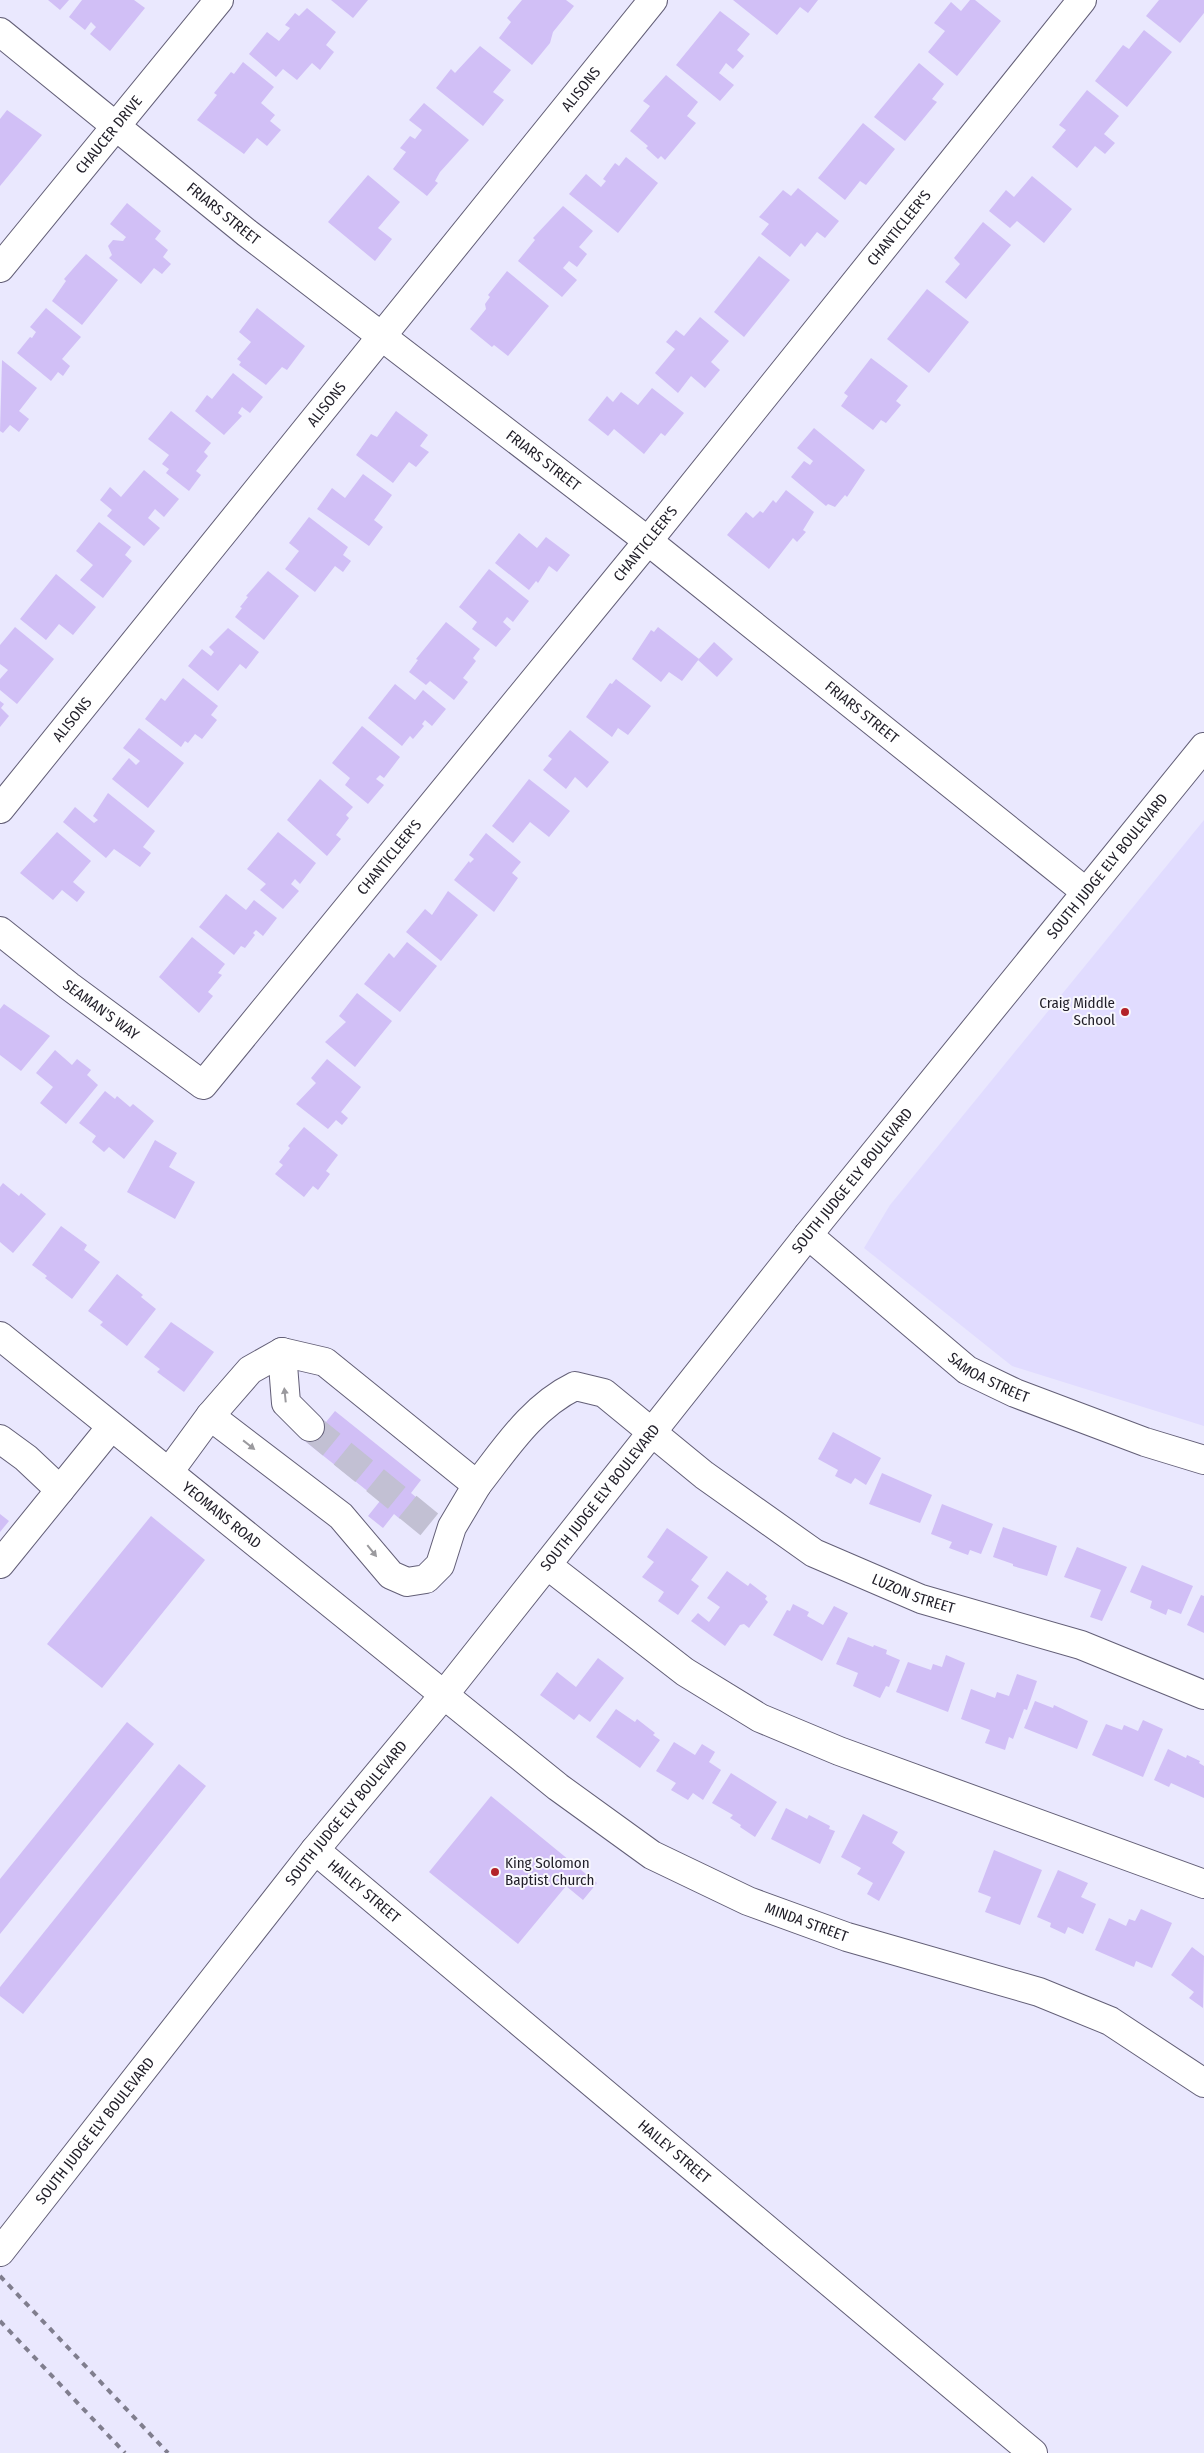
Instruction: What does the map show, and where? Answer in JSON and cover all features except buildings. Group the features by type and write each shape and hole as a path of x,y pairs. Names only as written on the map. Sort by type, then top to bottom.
{"street":[{"name":"CHAUCER DRIVE","path":"0,268 219,0"},
{"name":"ALISONS","path":"0,809 653,0"},
{"name":"CHANTICLEER'S","path":"203,1085 648,541 1082,0"},
{"name":"FRIARS STREET","path":"0,32 247,233 648,541 1086,892"},
{"name":"SOUTH JUDGE ELY BOULEVARD","path":"0,2252 62,2176 315,1850 443,1696 808,1236 1204,746"},
{"name":"SEAMAN'S WAY","path":"0,932 69,986 203,1085"},
{"name":"SAMOA STREET","path":"808,1236 967,1370 1015,1393 1126,1435 1204,1460"},
{"name":"YEOMANS ROAD","path":"0,1336 443,1696"},
{"path":"282,1352 286,1403 310,1427"},
{"path":"169,1472 210,1416 250,1370 282,1352 325,1362 477,1485 452,1527 440,1565 426,1579 407,1582 391,1575 341,1516 210,1416"},
{"name":"LUZON STREET","path":"477,1485 524,1424 559,1394 575,1386 604,1393 704,1475 814,1553 921,1599 1081,1645 1204,1695"},
{"path":"0,1564 111,1427"},
{"path":"0,1439 26,1458 60,1490"},
{"path":"430,1525 444,1549"},
{"path":"547,1565 684,1672 760,1718 839,1751 1204,1884"},
{"name":"MINDA STREET","path":"443,1696 558,1788 652,1855 748,1901 847,1936 1048,1995 1110,2021 1204,2083"},
{"name":"HAILEY STREET","path":"315,1850 1033,2453"}],"shaded area":[{"name":"Craig Middle School","path":"1204,820 1204,1426 1012,1366 864,1248 890,1205"}],"tunnel":[{"path":"310,1427 430,1525"}],"railway":[{"path":"0,2276 168,2453"},
{"path":"0,2321 125,2453"}],"place":[{"name":"Craig Middle School","path":"1125,1012"},
{"name":"King Solomon Baptist Church","path":"495,1872"}]}
